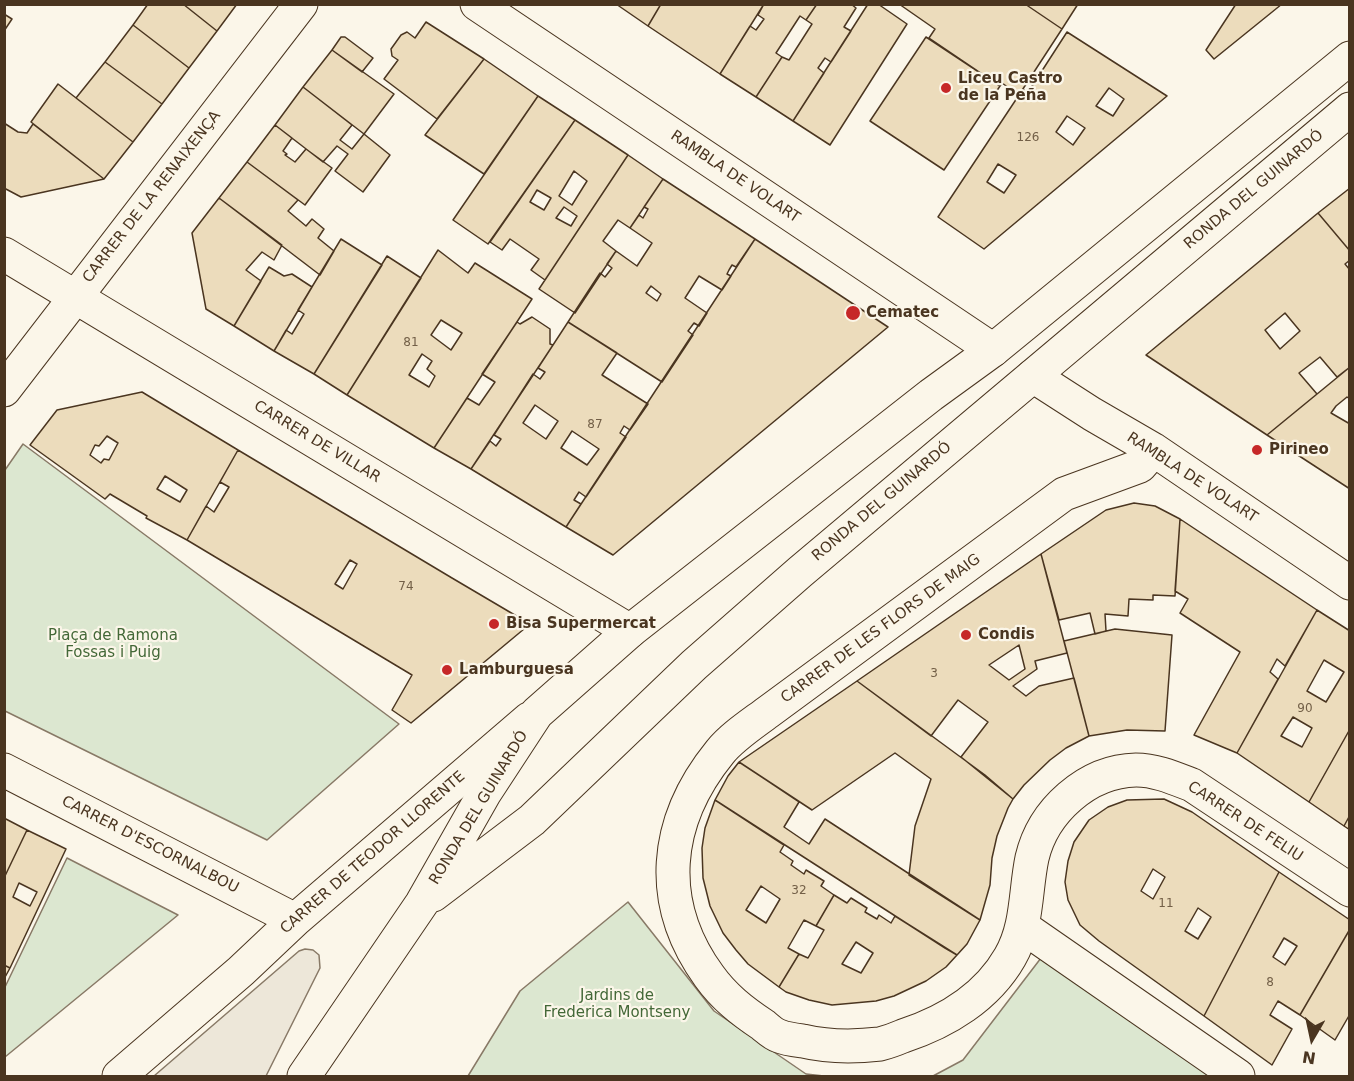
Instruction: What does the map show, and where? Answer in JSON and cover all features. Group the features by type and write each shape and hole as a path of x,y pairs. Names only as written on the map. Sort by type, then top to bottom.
{"street":[{"name":"CARRER DE LA RENAIXENÇA","path":"4,390 300,4"},
{"name":"RAMBLA DE VOLART","path":"477,4 993,350 1092,414 1154,450 1350,583"},
{"path":"630,631 931,395 993,350 1350,58"},
{"name":"RONDA DEL GUINARDÓ","path":"422,903 532,820 714,647 955,439 1350,109"},
{"name":"CARRER DE VILLAR","path":"4,254 630,631"},
{"name":"CARRER DE LES FLORS DE MAIG","path":"672,867 677,834 699,781 721,750 768,712 1064,494 1140,466 1154,450"},
{"name":"CARRER DE TEODOR LLORENTE","path":"119,1077 241,971 295,920 630,631"},
{"name":"RONDA DEL GUINARDÓ","path":"304,1077 422,903 484,794 537,712"},
{"name":"CARRER D'ESCORNALBOU","path":"4,770 295,920"},
{"name":"CARRER DE FELIU","path":"672,867 675,899 683,930 692,952 722,993 741,1010 779,1036 829,1047 882,1043 920,1030 956,1013 994,980 1011,956 1023,927 1028,877 1040,832 1054,813 1083,787 1100,777 1119,771 1138,770 1164,774 1192,785 1350,890"},
{"path":"1023,927 1238,1077"}],"green space":[{"name":"Plaça de Ramona Fossas i Puig","path":"23,444 399,724 267,840 5,711 5,470"},
{"path":"67,858 178,915 5,1057 5,987"},
{"name":"Jardins de Frederica Montseny","path":"628,902 714,1011 806,1074 824,1076 468,1076 520,991"},
{"path":"1041,958 1210,1076 933,1076 963,1060"}],"shaded area":[{"path":"313,950 319,955 320,968 266,1076 154,1076 299,951"}],"building":[{"path":"148,4 183,4 217,31 189,68 133,25"},
{"path":"183,4 237,4 217,31"},
{"path":"616,4 661,4 648,26"},
{"path":"661,4 764,4 720,74 648,26"},
{"path":"764,4 817,4 806,20 800,16 776,53 782,57 756,97 720,74 750,26 756,30 764,19 758,15"},
{"path":"817,4 851,4 856,8 844,27 851,31 831,62 825,58 818,68 824,73 793,121 756,97 782,57 789,60 812,24 806,20"},
{"path":"868,4 878,4 907,24 830,145 793,121"},
{"path":"899,4 1025,4 1062,29 1019,95 1002,83 1000,86 929,38 935,29"},
{"path":"1025,4 1078,4 1062,29"},
{"path":"1236,4 1282,4 1214,59 1206,50"},
{"path":"4,14 12,19 4,31"},
{"path":"426,22 484,59 437,119 384,79 398,60 392,56 391,49 401,35 407,32 415,38"},
{"path":"133,25 189,68 162,104 105,62"},
{"path":"1067,32 1167,96 984,249 938,217 1023,89 1027,94","holes":["1109,88 1124,99 1113,116 1096,106","1067,116 1085,128 1073,145 1056,132","998,164 1016,175 1004,193 987,182"]},
{"path":"341,37 345,37 373,58 362,72 332,50"},
{"path":"926,37 1000,86 944,170 870,121"},
{"path":"332,50 394,94 364,134 303,87"},
{"path":"484,59 538,96 484,174 425,135"},
{"path":"105,62 162,104 133,142 76,98"},
{"path":"58,84 133,142 104,179 31,122"},
{"path":"303,87 352,125 340,140 352,149 364,134 390,155 363,192 335,171 348,154 337,146 323,162 275,125"},
{"path":"538,96 575,120 488,244 453,220"},
{"path":"575,120 628,155 545,280 531,270 539,259 510,239 502,250 490,242","holes":["574,171 587,181 572,205 559,196","537,190 551,198 544,210 530,202","564,207 577,216 571,226 556,218"]},
{"path":"4,123 18,132 27,133 33,124 104,179 21,197 4,188"},
{"path":"275,125 292,138 283,151 287,154 285,155 295,162 306,149 332,168 305,205 247,162"},
{"path":"628,155 663,179 630,228 618,220 603,241 616,251 575,313 539,289"},
{"path":"247,162 298,200 288,211 306,226 312,219 324,229 318,238 334,251 320,275 219,198"},
{"path":"663,179 755,239 736,267 732,265 727,274 731,276 722,290 699,276 685,298 707,313 699,326 694,323 688,331 693,335 662,382 568,322 600,273 605,277 612,268 607,264 616,251 637,266 652,243 630,228 639,215 643,218 648,209 644,207","holes":["651,286 661,294 657,301 646,293"]},
{"path":"1350,188 1350,251 1318,213"},
{"path":"219,198 282,245 274,260 262,252 246,270 261,281 234,326 206,309 192,233"},
{"path":"1318,213 1350,251 1350,260 1345,264 1350,270 1350,367 1337,377 1320,357 1299,373 1317,394 1267,435 1146,355","holes":["1285,313 1300,331 1280,349 1265,330"]},
{"path":"341,239 382,265 314,374 274,351 286,330 292,334 304,314 298,310"},
{"path":"755,239 888,327 613,555 566,527"},
{"path":"438,250 468,273 475,263 532,299 434,448 347,395","holes":["441,320 462,333 451,350 431,335","422,354 432,361 427,369 435,376 429,387 409,375"]},
{"path":"387,256 421,278 347,395 314,374"},
{"path":"269,267 284,276 292,274 312,287 274,351 234,326"},
{"path":"532,317 550,329 550,344 553,345 471,469 434,448 467,398 479,405 495,382 482,374 517,322 520,324"},
{"path":"568,322 617,353 602,375 648,404 630,430 624,426 620,433 626,437 586,497 579,492 574,500 581,504 566,527 471,469 490,441 496,446 501,439 494,435 533,374 540,379 545,372 538,368","holes":["535,405 558,421 546,439 523,423","572,431 599,449 587,465 561,448"]},
{"path":"1350,367 1350,399 1347,397 1331,413 1350,424 1350,489 1267,435"},
{"path":"142,392 238,450 187,540 146,518 147,516 110,494 105,499 30,445 57,410","holes":["107,436 118,443 109,460 104,459 101,463 90,455 95,445 99,446","165,476 187,490 180,502 157,489"]},
{"path":"238,450 530,624 411,723 392,710 412,675 187,540 206,506 214,512 229,487 220,482","holes":["350,560 357,564 343,589 335,584"]},
{"path":"1134,503 1155,506 1180,519 1175,596 1153,595 1153,600 1129,599 1128,616 1105,614 1106,631 1095,634 1090,613 1059,620 1041,554 1106,510"},
{"path":"1180,519 1317,610 1285,666 1277,659 1270,672 1278,679 1237,753 1194,735 1240,652 1180,613 1188,599 1175,591"},
{"path":"1041,554 1067,653 1035,661 1037,669 1013,686 1026,696 1039,686 1074,678 1089,736 1066,748 1050,760 1013,799 961,757 988,722 958,700 931,736 857,681","holes":["1019,645 1025,669 1009,680 989,665"]},
{"path":"1317,610 1350,631 1350,729 1309,802 1237,753","holes":["1324,660 1344,672 1326,702 1307,691","1293,717 1312,728 1302,747 1281,736"]},
{"path":"1115,629 1172,635 1165,731 1127,730 1089,736 1064,641"},
{"path":"857,681 985,775 1013,799 997,836 992,858 990,885 980,920 909,875 915,826 931,779 895,753 812,810 739,762"},
{"path":"1350,729 1350,815 1344,826 1309,802"},
{"path":"739,762 799,802 784,827 809,844 825,819 980,920 967,944 957,955 715,800 728,776"},
{"path":"1164,799 1192,812 1279,872 1204,1016 1080,925 1068,900 1065,882 1074,842 1089,820 1108,807 1127,800","holes":["1153,869 1165,877 1153,899 1141,891","1198,908 1211,917 1198,939 1185,931"]},
{"path":"715,800 784,845 780,852 793,861 791,865 804,874 806,870 824,881 821,886 834,895 816,926 804,920 788,948 799,954 779,987 748,964 736,950 723,933 710,906 703,878 702,848 705,828","holes":["761,886 780,899 766,923 746,910"]},
{"path":"1350,815 1350,830 1344,826"},
{"path":"4,818 27,830 4,878"},
{"path":"27,830 66,849 10,968 4,965 4,878","holes":["19,883 37,892 30,906 13,897"]},
{"path":"1279,872 1350,920 1350,929 1300,1015 1278,1001 1270,1015 1292,1029 1272,1065 1204,1016","holes":["1284,938 1297,946 1285,965 1273,957"]},
{"path":"834,895 847,903 851,898 867,908 865,912 877,919 879,915 891,923 895,916 957,955 946,967 926,981 894,996 876,1001 832,1005 809,1000 786,992 779,987 799,954 808,958 824,930 816,926","holes":["856,942 873,953 861,973 842,964"]},
{"path":"1350,929 1350,1014 1335,1040 1300,1015"},
{"path":"4,965 10,968 4,979"}],"place":[{"name":"Liceu Castro de la Peña","path":"946,88"},
{"name":"Cematec","path":"853,313"},
{"name":"Pirineo","path":"1257,450"},
{"name":"Bisa Supermercat","path":"494,624"},
{"name":"Condis","path":"966,635"},
{"name":"Lamburguesa","path":"447,670"}]}
